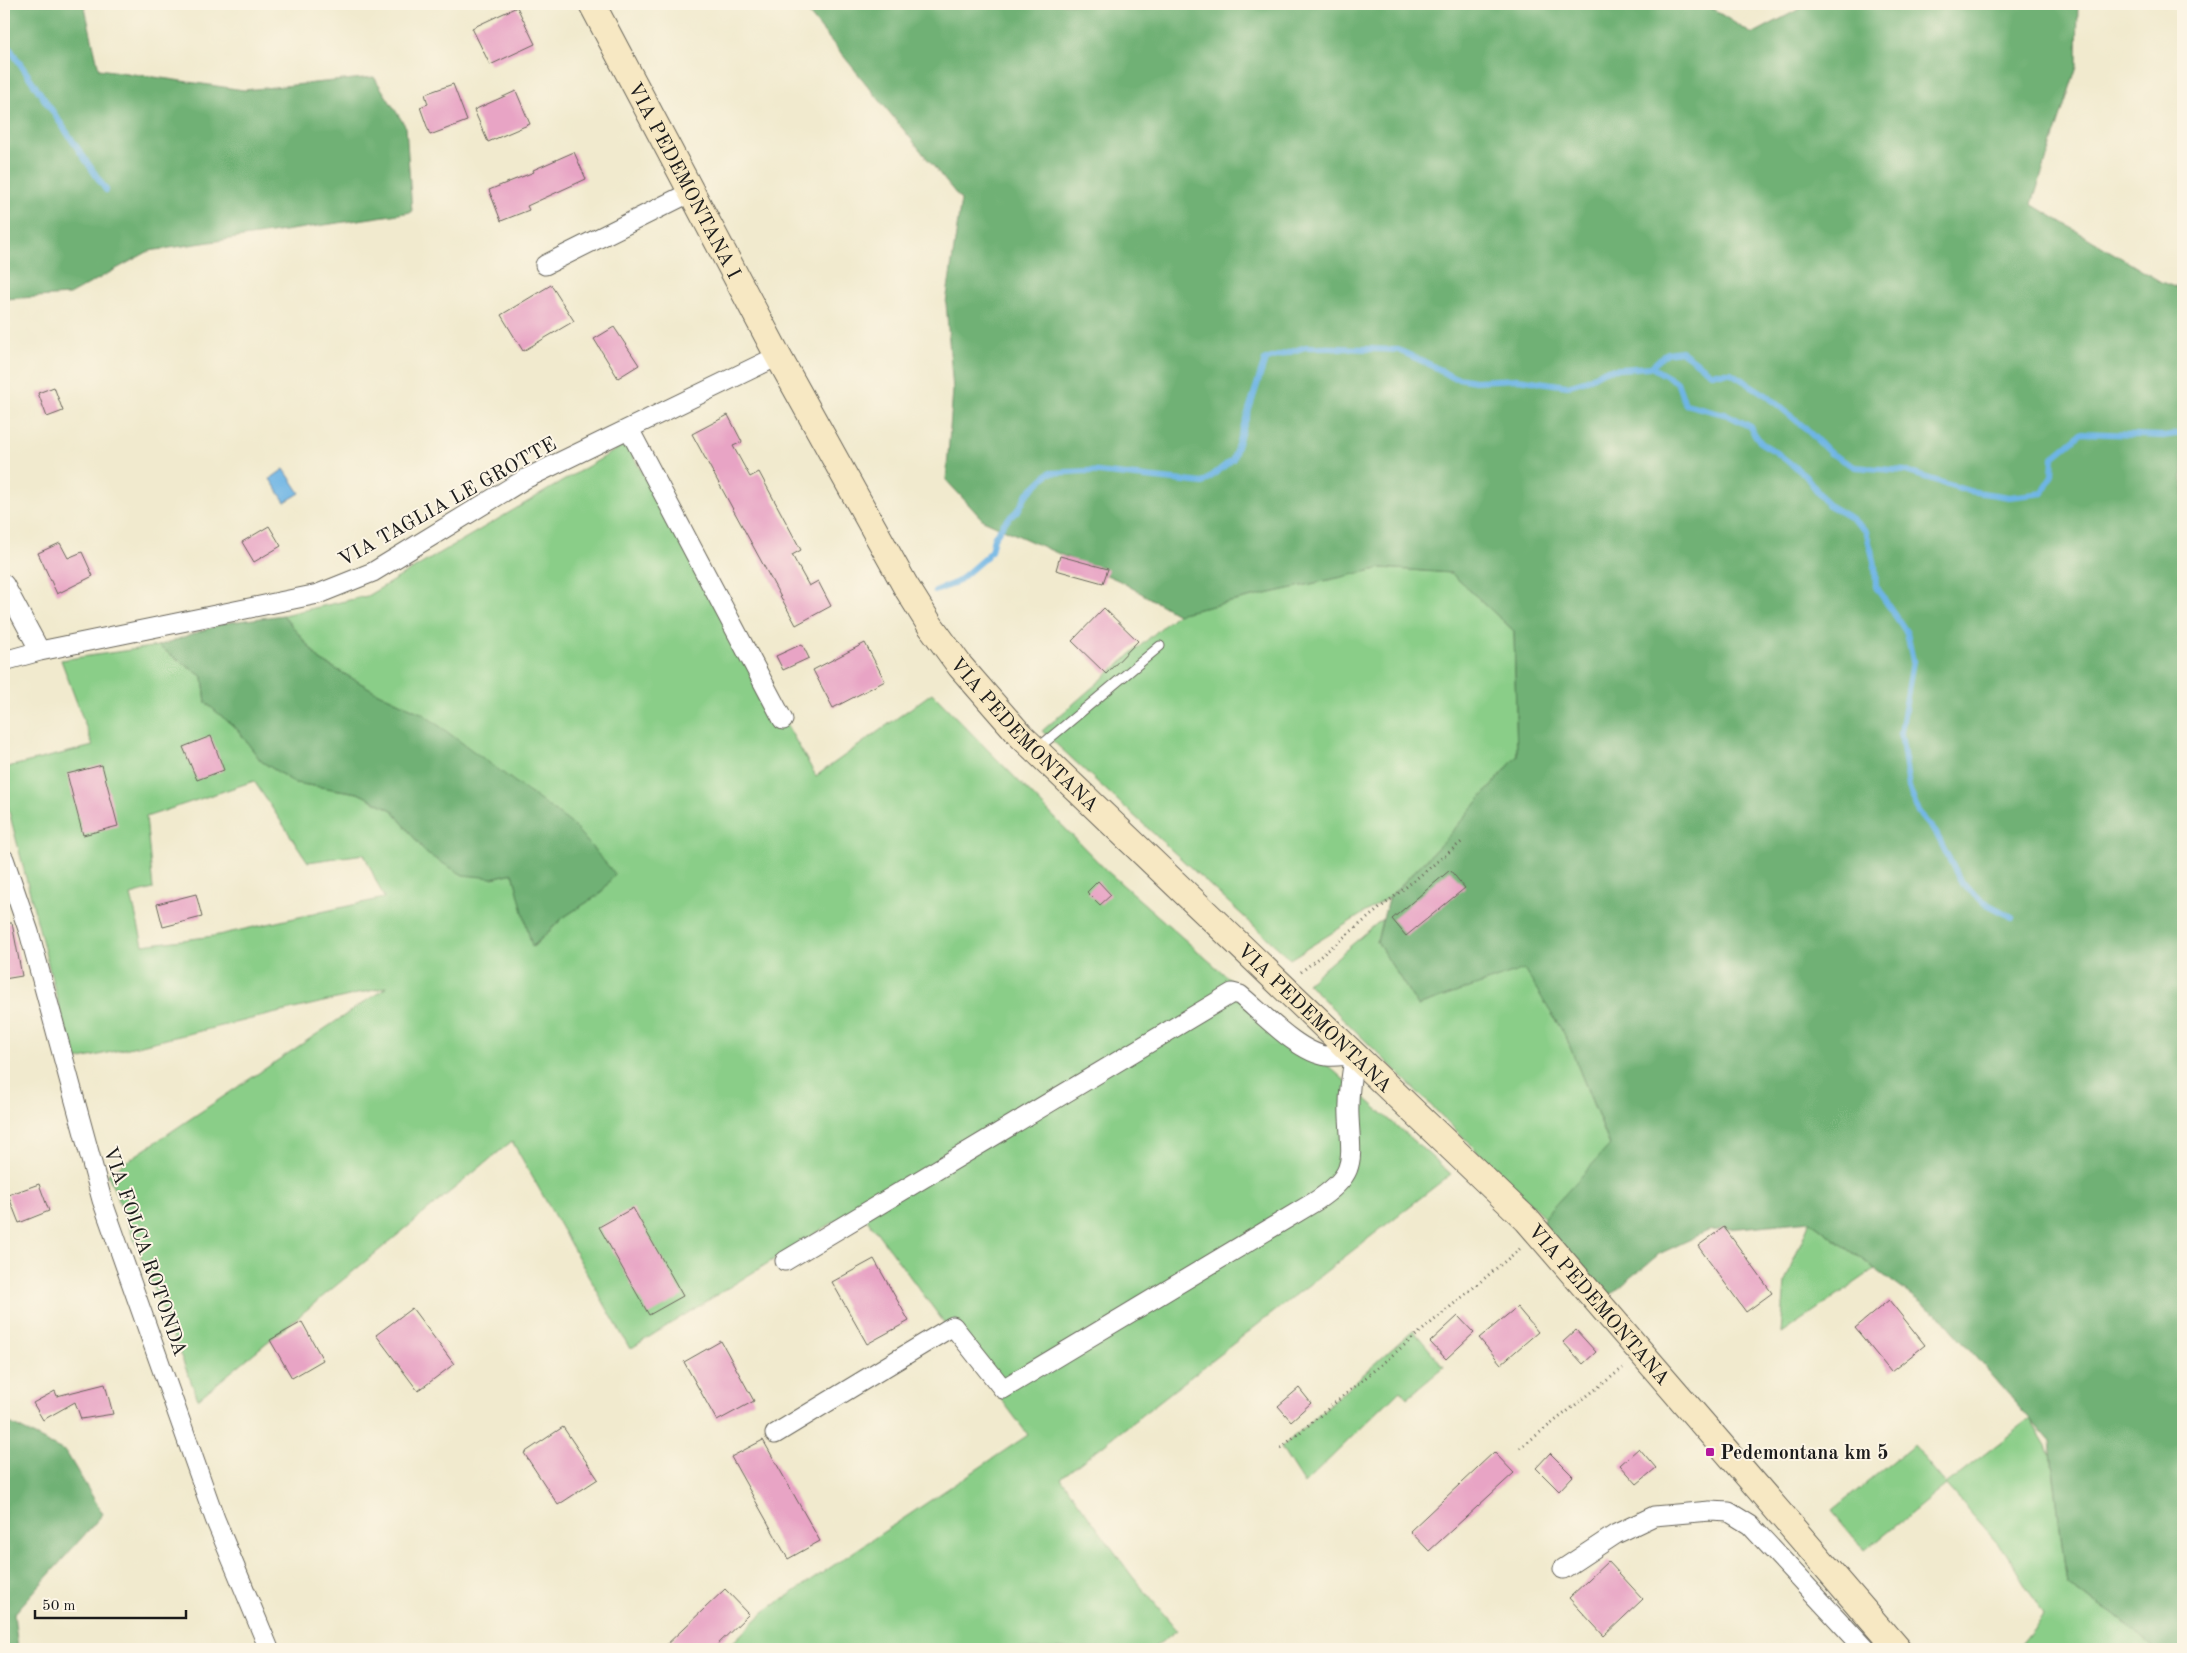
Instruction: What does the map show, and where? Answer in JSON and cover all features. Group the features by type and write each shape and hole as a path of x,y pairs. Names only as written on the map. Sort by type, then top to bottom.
{"street":[{"name":"VIA PEDEMONTANA I","path":"592,4 778,356"},
{"path":"545,265 691,192"},
{"name":"VIA TAGLIA LE GROTTE","path":"4,662 40,651 318,594 346,583 373,572 525,479 778,356"},
{"name":"VIA PEDEMONTANA","path":"778,356 930,625 975,685 1036,750 1539,1233 1897,1649"},
{"path":"629,429 783,720"},
{"path":"4,584 40,651"},
{"name":"VIA FOLCA ROTONDA","path":"4,859 28,932 102,1200 215,1519 268,1649"},
{"path":"775,1434 953,1326 1003,1388 1316,1201 1342,1180 1350,1161 1348,1096 1355,1055 1326,1056 1316,1053 1295,1040 1240,995 1232,993 785,1261"},
{"path":"1564,1570 1616,1534 1654,1516 1710,1511 1729,1512 1750,1525 1865,1649"}],"lane":[{"path":"1036,750 1160,646"}],"path":[{"path":"1283,986 1464,840"},
{"path":"1281,1448 1539,1233"},
{"path":"1520,1448 1621,1367 1630,1369"}],"green space":[{"path":"4,4 84,4 99,69 244,90 374,77 406,127 412,212 149,251 69,295 4,299"},
{"path":"801,4 1705,4 1752,34 1809,4 2078,4 2077,66 2032,204 2161,282 2183,290 2183,1649 2154,1649 2113,1614 2067,1585 2050,1442 1943,1319 1810,1221 1708,1231 1659,1254 1599,1305 1539,1233 1544,1217 1610,1145 1566,1037 1524,969 1418,1006 1377,942 1388,899 1445,840 1517,756 1514,631 1451,573 1382,568 1177,614 1120,581 983,520 946,480 953,390 946,303 961,200"},
{"path":"626,444 816,776 932,693 1107,871 1451,1174 1061,1478 1132,1576 1177,1630 1152,1649 726,1649 764,1612 1028,1435 858,1207 630,1349 512,1141 198,1399 108,1174 387,987 73,1061 4,792 4,768 93,746 61,660 158,646 203,677 206,703 237,729 261,761 295,783 358,793 392,810 427,854 492,878 513,873 533,947 564,917 600,894 423,714 378,693 320,660 283,615 367,596","holes":["254,781 308,862 364,854 384,898 214,936 143,945 131,895 153,889 146,817"]},
{"path":"1382,568 1451,573 1514,631 1517,756 1445,840 1388,898 1290,959 1042,731 1177,614"},
{"path":"283,615 320,660 378,693 423,714 572,824 615,874 600,894 564,917 532,947 513,873 492,878 463,875 427,854 392,810 358,793 295,783 261,761 237,729 206,703 203,677 158,646 224,623"},
{"path":"1382,919 1377,942 1418,1006 1524,968 1566,1037 1610,1146 1544,1217 1307,983"},
{"path":"1810,1221 1875,1269 1781,1334 1785,1281"},
{"path":"1413,1330 1444,1367 1407,1398 1400,1390 1304,1484 1281,1448"},
{"path":"2030,1419 2051,1454 2067,1585 2113,1614 2154,1649 2017,1649 2044,1616 2006,1553 1946,1485 1865,1551 1832,1511 1913,1445 1946,1484"},
{"path":"4,1420 66,1452 103,1514 14,1614 18,1649 4,1649"}],"water":[{"path":"284,469 300,493 285,502 270,479"}],"building":[{"path":"517,7 535,44 490,65 472,28"},
{"path":"453,84 467,121 430,135 420,107 428,104 425,94"},
{"path":"516,91 530,124 488,142 474,110"},
{"path":"574,152 586,179 527,206 529,210 501,221 489,190 534,172 533,170"},
{"path":"551,285 574,321 523,351 501,315"},
{"path":"614,327 639,365 618,378 594,339"},
{"path":"54,387 63,411 47,417 38,393"},
{"path":"728,415 742,442 733,446 750,477 759,472 801,550 792,555 809,586 818,581 831,606 796,625 692,434"},
{"path":"269,526 281,546 254,562 242,542"},
{"path":"60,543 68,558 82,552 93,576 57,594 38,553"},
{"path":"1060,556 1108,569 1103,583 1056,570"},
{"path":"1104,608 1138,641 1106,674 1072,641"},
{"path":"865,643 885,681 833,708 813,670"},
{"path":"802,644 809,658 783,670 776,656"},
{"path":"211,736 224,770 197,780 183,747"},
{"path":"102,765 118,826 83,835 67,774"},
{"path":"1450,870 1465,888 1406,936 1392,919"},
{"path":"1098,881 1111,895 1100,905 1087,892"},
{"path":"196,894 202,917 163,927 157,904"},
{"path":"4,923 12,923 22,976 4,979"},
{"path":"39,1184 49,1211 19,1223 8,1195"},
{"path":"633,1208 683,1296 649,1315 599,1227"},
{"path":"1724,1227 1772,1293 1746,1312 1698,1246"},
{"path":"874,1259 909,1321 867,1344 832,1282"},
{"path":"1889,1300 1925,1345 1891,1372 1855,1328"},
{"path":"1517,1307 1538,1332 1501,1364 1479,1338"},
{"path":"412,1308 454,1364 418,1391 376,1335"},
{"path":"1458,1316 1474,1333 1446,1359 1430,1342"},
{"path":"302,1322 323,1360 292,1378 270,1340"},
{"path":"1576,1330 1596,1352 1583,1364 1563,1342"},
{"path":"721,1341 754,1401 717,1421 684,1362"},
{"path":"105,1384 113,1414 81,1419 75,1402 43,1420 33,1403 55,1391 57,1396"},
{"path":"1299,1388 1311,1403 1291,1421 1278,1406"},
{"path":"563,1427 598,1479 558,1505 524,1453"},
{"path":"763,1440 820,1541 788,1559 731,1457"},
{"path":"1639,1448 1656,1468 1637,1484 1620,1465"},
{"path":"1494,1452 1514,1473 1429,1551 1410,1531"},
{"path":"1550,1453 1573,1476 1559,1491 1536,1468"},
{"path":"1608,1561 1643,1599 1604,1636 1569,1598"},
{"path":"725,1589 749,1614 713,1649 662,1649"}],"waterway":[{"path":"4,40 106,190"},
{"path":"935,591 957,582 987,556 991,551 994,538 1005,522 1019,509 1026,495 1049,473 1088,471 1203,483 1233,459 1265,360 1306,347 1398,350 1452,377 1475,381 1518,379 1567,386 1587,380 1605,370 1651,367 1667,353 1681,351 1711,373 1731,373 1766,395 1804,427 1830,453 1855,467 1905,471 1969,491 2009,497 2043,493 2052,475 2053,457 2082,433 2163,436 2183,433"},
{"path":"1651,367 1677,382 1685,404 1728,415 1749,426 1761,443 1776,452 1805,475 1827,504 1851,518 1866,531 1875,565 1876,587 1907,633 1913,661 1901,733 1909,787 1918,812 1936,833 1962,884 1985,903 2012,917"}],"place":[{"name":"Pedemontana km 5","path":"1710,1452"}]}
